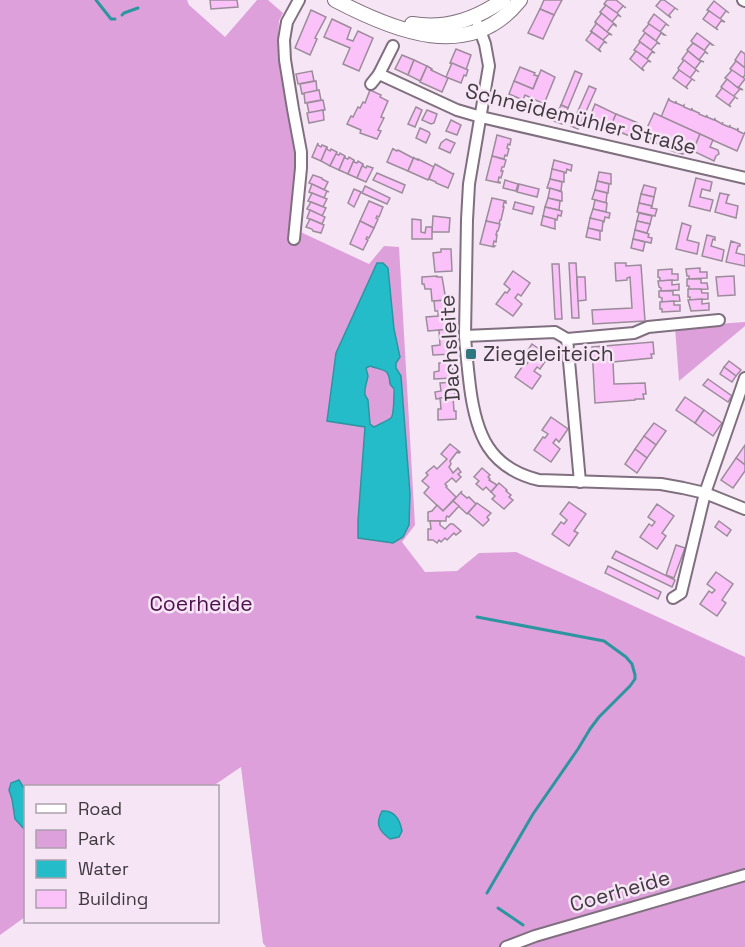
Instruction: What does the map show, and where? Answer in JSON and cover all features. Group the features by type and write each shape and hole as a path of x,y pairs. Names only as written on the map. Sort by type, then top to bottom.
{"street":[{"path":"294,239 301,152 292,110 284,40 286,22 299,0"},
{"path":"335,0 402,30 432,36 459,36 480,31 503,18 520,0"},
{"path":"383,22 433,26 453,23 475,17 503,0"},
{"name":"Dachsleite","path":"475,17 485,44 489,66 469,184 465,336 473,412 481,435 493,454 506,466 523,476 539,480 661,484 705,493 745,509"},
{"path":"370,84 379,74 393,46"},
{"name":"Schneidemühler Straße","path":"379,74 457,110 481,117 745,178"},
{"path":"465,336 555,332 567,339 634,333 648,327 719,320"},
{"path":"567,339 580,482"},
{"path":"673,598 681,593 705,493 745,378"},
{"name":"Coerheide","path":"506,947 535,936 745,874"}],"green space":[{"name":"Coerheide","path":"0,0 187,0 189,5 225,37 257,0 268,0 283,13 279,21 278,41 296,152 292,228 369,264 384,246 399,247 415,525 402,542 425,572 457,571 479,553 516,552 745,657 745,947 266,947 263,943 241,767 214,785 24,785 24,918 0,935","holes":["394,329 400,357 396,363 401,376 410,494 409,525 358,538 365,427 327,421 336,353"]},
{"path":"745,322 745,326 679,381 675,327"},
{"path":"370,366 387,373 394,396 393,415 374,427 370,424 365,395 366,368"}],"water":[{"path":"377,263 383,263 388,268 394,329 400,357 396,368 401,376 410,494 409,525 403,537 393,543 358,538 365,427 327,421 336,353","holes":["370,366 387,373 394,389 391,418 374,427 370,424 368,400 365,395 368,376 366,368"]},
{"path":"19,780 24,788 24,829 15,819 9,790 11,783"},
{"path":"382,811 394,814 400,823 402,831 399,837 390,839 381,830 379,820"}],"building":[{"path":"210,0 237,0 238,7 211,9"},
{"path":"544,0 562,0 554,15 540,9"},
{"path":"607,0 616,0 626,8 623,6 617,13 604,4"},
{"path":"664,0 678,10 675,8 669,15 671,18 656,6"},
{"path":"714,1 729,13 726,11 720,19 707,10"},
{"path":"606,5 621,17 618,15 612,22 600,12"},
{"path":"540,9 554,15 543,39 528,33"},
{"path":"311,10 326,17 315,38 317,39 310,55 295,48"},
{"path":"709,11 725,22 721,21 716,28 718,30 703,19"},
{"path":"600,12 616,26 613,24 607,32 595,22"},
{"path":"654,14 669,26 666,24 660,32 649,24"},
{"path":"332,19 351,28 347,39 353,41 358,31 373,38 359,71 343,64 350,48 324,37"},
{"path":"595,22 612,35 609,34 603,40 591,31"},
{"path":"649,24 665,35 661,33 656,41 643,31"},
{"path":"592,32 607,43 604,42 599,49 601,52 586,40"},
{"path":"645,33 660,44 657,43 651,50 639,41"},
{"path":"697,33 713,45 710,43 704,51 693,43 691,41"},
{"path":"640,42 655,53 652,52 647,59 634,50"},
{"path":"693,43 708,54 705,52 699,60 687,50"},
{"path":"456,49 471,55 466,70 450,63"},
{"path":"636,51 651,62 648,61 642,68 644,71 630,59"},
{"path":"688,51 704,62 701,61 695,69 682,59"},
{"path":"741,51 745,54 745,68 735,60"},
{"path":"402,55 414,60 408,75 395,69"},
{"path":"414,60 427,66 420,81 408,75"},
{"path":"684,60 699,72 696,70 690,78 679,70"},
{"path":"736,61 745,68 745,75 742,79 730,69"},
{"path":"452,63 468,70 461,83 446,77"},
{"path":"427,66 448,78 442,92 420,82"},
{"path":"520,67 538,76 533,89 514,81"},
{"path":"541,70 555,77 544,104 525,95 523,100 509,94 514,81 533,89"},
{"path":"679,70 695,81 692,79 686,87 688,89 673,78"},
{"path":"732,70 745,79 738,88 725,78"},
{"path":"312,71 314,81 298,84 296,74"},
{"path":"575,71 582,74 568,108 561,105"},
{"path":"727,79 743,90 740,89 733,97 721,87"},
{"path":"316,81 317,91 302,94 300,84"},
{"path":"589,86 596,89 584,116 577,113"},
{"path":"722,88 738,99 735,97 729,105 731,107 716,96"},
{"path":"319,90 321,100 305,103 304,93"},
{"path":"370,90 388,101 381,117 384,118 378,130 381,131 377,139 360,133 361,130 347,124 358,107 360,108 363,102 365,103"},
{"path":"669,98 684,107 691,110 692,108 699,114 706,117 707,115 714,120 715,118 722,124 729,127 730,125 737,130 738,128 738,131 744,134 745,132 737,151 661,117"},
{"path":"323,100 325,110 309,113 307,103"},
{"path":"595,104 616,114 610,128 589,119"},
{"path":"561,105 568,108 562,124 554,121"},
{"path":"416,107 422,110 415,127 408,124"},
{"path":"323,110 324,120 309,123 307,113"},
{"path":"427,110 437,114 434,123 422,120"},
{"path":"577,113 584,116 578,129 571,126"},
{"path":"654,113 700,134 694,149 686,148 683,154 650,140 653,133 646,130"},
{"path":"616,114 638,123 632,137 610,128"},
{"path":"451,120 461,125 457,135 446,131"},
{"path":"420,128 430,134 426,143 416,138"},
{"path":"700,134 713,140 710,147 718,150 719,154 714,161 693,151"},
{"path":"497,135 511,139 507,148 509,149 507,156 505,155 504,159 492,156"},
{"path":"446,139 455,143 450,153 439,148"},
{"path":"318,143 321,147 322,145 327,147 321,161 312,157"},
{"path":"327,147 330,151 331,149 337,152 330,166 321,161"},
{"path":"393,148 414,157 408,171 387,162"},
{"path":"340,153 345,156 339,170 330,166 336,154"},
{"path":"345,156 345,158 349,157 354,160 348,174 339,170"},
{"path":"492,156 506,160 502,167 501,178 499,177 498,182 500,183 486,180"},
{"path":"414,157 434,167 428,180 408,171"},
{"path":"354,160 354,162 358,161 363,164 357,178 348,174"},
{"path":"554,160 572,165 571,171 567,169 566,173 552,169"},
{"path":"363,164 366,168 367,166 373,168 366,182 357,178"},
{"path":"435,164 454,173 448,188 429,179"},
{"path":"552,169 564,172 564,182 550,179"},
{"path":"599,172 611,174 611,184 597,181"},
{"path":"377,173 405,185 402,193 373,180"},
{"path":"313,175 328,182 324,190 309,183"},
{"path":"696,178 712,182 710,191 702,189 700,197 713,200 710,211 689,206"},
{"path":"550,179 562,182 561,191 547,188"},
{"path":"505,180 518,184 516,191 503,188"},
{"path":"597,181 609,184 608,193 595,190"},
{"path":"312,184 327,191 325,199 309,192"},
{"path":"519,184 539,189 537,197 517,192"},
{"path":"644,185 656,188 654,197 641,194"},
{"path":"365,186 390,198 387,204 362,193"},
{"path":"550,188 562,192 562,201 548,198"},
{"path":"354,189 361,192 354,207 348,203"},
{"path":"595,190 607,193 606,203 592,199"},
{"path":"312,193 327,199 323,207 308,201"},
{"path":"720,193 729,195 726,203 738,206 736,218 715,212"},
{"path":"641,194 654,197 652,206 639,203"},
{"path":"492,198 506,201 499,224 486,221"},
{"path":"548,198 560,201 559,210 545,207"},
{"path":"595,200 607,203 606,212 593,209"},
{"path":"369,201 383,207 379,217 376,218 378,219 374,228 360,221"},
{"path":"311,202 326,208 322,216 307,209"},
{"path":"515,202 534,207 532,214 513,209"},
{"path":"639,203 657,209 655,216 637,212"},
{"path":"545,207 562,211 561,216 558,215 557,220 543,216"},
{"path":"593,209 610,213 609,218 605,217 604,222 590,218"},
{"path":"310,210 325,217 322,224 307,218"},
{"path":"639,213 652,216 650,224 637,221"},
{"path":"433,216 450,218 449,232 432,232"},
{"path":"543,216 555,219 555,229 541,225"},
{"path":"590,218 603,221 602,231 588,228"},
{"path":"310,219 324,225 321,233 306,227"},
{"path":"412,219 421,220 421,232 425,233 426,227 432,227 432,239 412,239"},
{"path":"360,221 374,228 369,238 366,239 368,240 363,250 350,244"},
{"path":"486,221 500,224 494,247 480,244"},
{"path":"637,221 650,224 647,233 635,230"},
{"path":"682,223 691,226 687,240 699,243 697,254 676,249"},
{"path":"588,228 600,231 600,240 586,237"},
{"path":"635,230 649,234 648,237 652,238 651,243 633,239"},
{"path":"707,235 715,237 711,246 724,250 722,261 702,256"},
{"path":"633,239 645,242 643,251 631,248"},
{"path":"731,241 740,244 736,253 745,255 745,266 726,262"},
{"path":"441,249 451,249 452,271 435,272 433,253 441,252"},
{"path":"569,263 576,263 579,318 572,318"},
{"path":"615,263 626,263 626,266 641,265 645,321 593,324 592,310 632,308 630,277 627,280 616,281"},
{"path":"552,264 559,264 562,319 555,319"},
{"path":"700,268 700,272 707,272 707,278 689,279 686,269"},
{"path":"672,269 672,274 678,274 678,280 660,281 658,270"},
{"path":"513,271 530,283 521,296 518,294 515,298 522,304 513,316 496,304 510,289 504,284"},
{"path":"734,276 735,295 718,296 716,277"},
{"path":"422,277 442,277 446,300 432,301 431,289 425,289 422,284"},
{"path":"577,277 585,277 586,300 578,301"},
{"path":"687,279 701,279 701,283 707,283 708,289 689,290"},
{"path":"672,280 672,285 679,284 679,290 661,291 658,281"},
{"path":"688,289 701,289 702,293 708,293 708,299 690,300"},
{"path":"659,291 673,291 673,295 679,295 680,301 662,302"},
{"path":"702,299 702,304 709,303 709,310 691,311 688,300"},
{"path":"448,300 451,329 428,331 426,317 438,316 434,301"},
{"path":"674,301 674,305 680,305 680,311 662,312 660,302"},
{"path":"451,329 453,354 433,355 432,346 440,345 439,330"},
{"path":"653,342 652,358 613,362 614,384 645,383 644,399 595,403 592,347"},
{"path":"532,344 549,356 540,369 537,367 534,371 541,376 532,389 515,377 529,361 523,357"},
{"path":"729,361 741,370 736,376 724,367"},
{"path":"452,362 453,378 434,379 434,372 439,371 439,363"},
{"path":"724,367 736,376 732,382 720,374"},
{"path":"708,379 732,396 728,402 703,385"},
{"path":"454,382 455,397 436,399 435,392 441,391 440,383"},
{"path":"453,397 456,419 438,420 438,409 441,409 440,398"},
{"path":"685,397 704,410 695,423 676,410"},
{"path":"704,410 722,423 713,436 695,423"},
{"path":"551,417 568,429 559,442 556,439 553,443 560,449 551,462 534,450 548,434 542,430"},
{"path":"654,423 666,431 656,445 644,436"},
{"path":"644,436 656,445 647,458 635,449"},
{"path":"450,444 460,452 457,452 450,461 449,467 453,473 458,468 461,472 458,474 461,477 456,482 452,478 445,484 456,497 443,511 424,493 429,487 422,481 428,475 426,473 428,471 434,466 437,469 447,459 441,454"},
{"path":"745,445 745,465 736,458"},
{"path":"635,449 647,458 637,473 625,464"},
{"path":"736,458 745,465 745,471 733,488 721,480"},
{"path":"482,468 490,475 489,480 497,485 491,492 486,487 483,490 476,484 479,481 474,477"},
{"path":"499,483 513,500 504,509 492,499 495,496 491,492"},
{"path":"462,491 461,493 476,504 467,514 453,501"},
{"path":"453,501 459,506 449,517 447,516 446,521 428,521 428,512 437,505 443,511"},
{"path":"569,502 586,514 574,531 578,533 569,546 552,534 561,522 564,524 567,520 560,514"},
{"path":"477,503 491,513 487,517 489,520 483,526 468,513"},
{"path":"657,504 674,516 662,533 666,536 657,549 640,537 649,524 652,526 655,522 648,517"},
{"path":"430,521 440,521 440,525 445,529 453,524 461,531 437,543 428,540 428,529 431,529"},
{"path":"719,521 731,530 727,536 715,527"},
{"path":"676,545 685,548 674,578 666,575"},
{"path":"616,551 675,580 672,587 612,558"},
{"path":"608,566 661,592 658,599 605,573"},
{"path":"716,572 733,584 722,600 726,603 717,616 700,604 709,591 712,593 715,590 707,584"}],"waterway":[{"path":"96,0 111,19 115,19"},
{"path":"122,15 138,8"},
{"path":"477,617 604,641 626,657 632,664 635,675 630,686 590,729 533,814 487,893"},
{"path":"498,908 523,925"}],"place":[{"name":"Ziegeleiteich","path":"471,354"}]}
